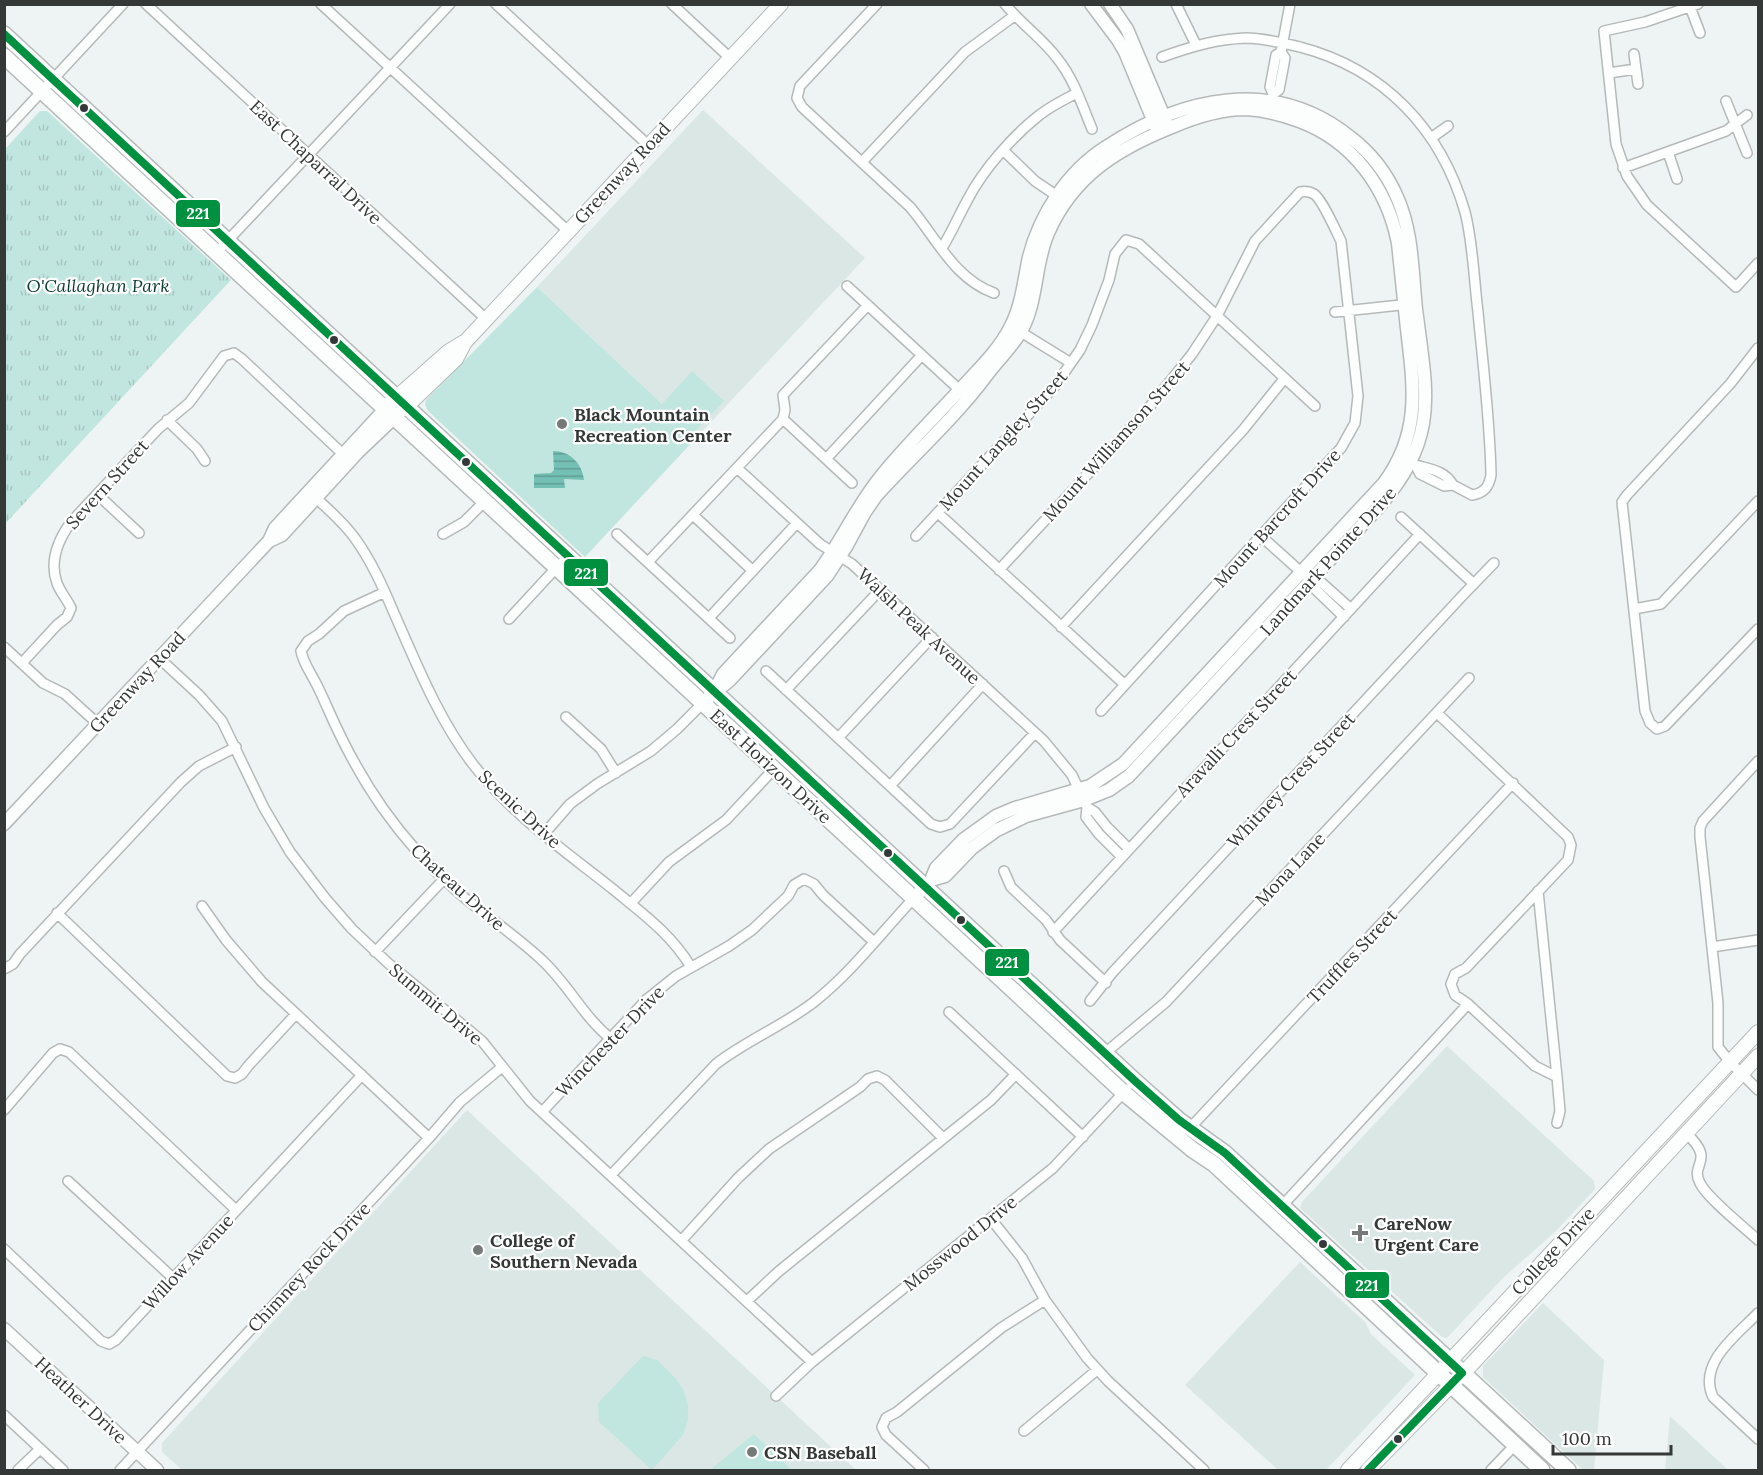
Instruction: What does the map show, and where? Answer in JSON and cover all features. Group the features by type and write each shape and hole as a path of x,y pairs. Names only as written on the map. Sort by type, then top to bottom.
{"main road":[{"name":"Greenway Road","path":"395,406 456,359 465,342 486,318 781,4"},
{"name":"East Horizon Drive","path":"4,34 48,85 149,189 158,191 173,201 221,243 295,323 318,335 395,406 570,556 923,888 1134,1081 1190,1128 1225,1153 1568,1470"},
{"path":"4,45 48,85"},
{"name":"East Horizon Drive","path":"4,56 48,85 223,246 395,406 485,501 774,769 923,888 1044,1019 1124,1093 1193,1150 1214,1164 1542,1470"},
{"path":"1044,1019 1050,1019 1062,1025 1092,1051 1099,1054 1105,1053"},
{"name":"College Drive","path":"1348,1470 1758,1032"},
{"name":"College Drive","path":"1368,1470 1462,1373 1758,1056"},
{"path":"1577,1224 1590,1237"},
{"path":"1359,1470 1364,1464 1365,1459 1362,1455"}],"street":[{"path":"4,132 123,4"},
{"name":"East Chaparral Drive","path":"146,4 486,318"},
{"path":"321,4 568,231"},
{"path":"223,246 450,4"},
{"path":"496,4 648,145"},
{"path":"672,4 730,58"},
{"path":"877,4 800,86 798,98 802,107 910,207 952,263 978,288 994,293"},
{"path":"1005,4 1014,16 1039,37 1056,56 1077,93 1092,129"},
{"path":"1090,4 1121,46 1161,125"},
{"path":"1110,4 1127,28 1161,125"},
{"path":"1176,4 1196,45"},
{"path":"1272,102 1279,90 1285,58 1282,47 1290,4"},
{"path":"1700,33 1692,6 1645,22 1604,31 1616,144 1623,168 1647,205 1736,287 1758,263"},
{"path":"862,162 964,52 1014,16"},
{"path":"1162,57 1196,45 1246,38 1324,54 1354,67 1395,97 1431,138 1447,164 1465,213 1472,263 1491,450 1489,485 1481,493 1472,495 1453,485 1449,477 1424,465 1409,462"},
{"path":"1634,54 1638,84"},
{"path":"1609,73 1636,69"},
{"path":"942,248 952,233 969,197 986,171 1037,116 1077,93"},
{"path":"1726,101 1747,153"},
{"name":"Landmark Pointe Drive","path":"703,703 714,691 730,680 828,576 837,554 876,496 964,394 1002,359 1030,306 1041,254 1061,199 1086,162 1104,147 1161,125 1211,113 1248,109 1272,102 1331,137 1351,154 1376,184 1394,222 1410,304 1414,386 1413,416 1407,442 1409,462 1384,483 1306,576 1141,764 1109,790 1026,816 997,830 972,848 945,876 923,888"},
{"path":"1623,168 1726,131 1747,115"},
{"path":"1431,138 1448,126"},
{"path":"1004,151 1035,181 1061,199"},
{"path":"1668,152 1677,178"},
{"name":"Mount Barcroft Drive","path":"1101,711 1341,448 1355,423 1358,396 1341,241 1318,198 1306,191"},
{"name":"Mount Williamson Street","path":"999,570 1147,410 1192,354 1217,316 1255,241 1294,197 1306,191"},
{"name":"Mount Langley Street","path":"916,536 1055,386 1092,325 1109,280 1115,254 1126,240 1139,244 1217,316"},
{"path":"848,286 964,394"},
{"path":"1335,312 1410,304"},
{"path":"648,562 783,419 785,410 783,395 868,305"},
{"path":"1217,316 1315,406"},
{"path":"1016,329 1071,363"},
{"path":"1758,348 1730,384 1622,502 1645,711 1650,723 1657,729 1676,717 1758,629"},
{"name":"Severn Street","path":"22,663 67,617 71,608 57,583 53,563 62,534 167,420 189,403 224,356 234,353 347,457"},
{"path":"826,459 922,355"},
{"path":"1062,627 1243,430 1284,379"},
{"name":"Greenway Road","path":"4,824 269,541 275,528 395,406"},
{"path":"783,419 852,483"},
{"path":"167,420 197,449 205,461"},
{"name":"Greenway Road","path":"269,541 282,535 316,498 347,457"},
{"name":"Walsh Peak Avenue","path":"737,468 820,543 837,554 880,590 1035,733 1072,775 1084,799 1086,817 1093,828 1125,852"},
{"path":"97,494 139,533"},
{"name":"Scenic Drive","path":"316,498 353,535 370,563 432,698 458,744 472,763 499,795 669,936 691,966"},
{"path":"443,534 464,522 485,501"},
{"path":"1634,609 1657,606 1664,601 1758,501"},
{"path":"938,513 1125,684"},
{"path":"693,515 753,571"},
{"path":"1401,517 1474,584"},
{"path":"709,618 797,523"},
{"path":"617,534 730,638"},
{"name":"Aravalli Crest Street","path":"1053,932 1420,534"},
{"path":"1261,536 1306,576 1322,583 1348,613"},
{"path":"509,619 570,556"},
{"name":"Whitney Crest Street","path":"1090,1001 1152,930 1494,563"},
{"path":"786,690 880,590"},
{"name":"Chateau Drive","path":"385,592 344,611 308,641 301,651 304,662 341,739 368,788 410,844 444,879 542,960 566,985 594,1023 610,1038"},
{"path":"838,738 932,637"},
{"path":"4,646 43,683 73,701 98,724"},
{"name":"Summit Drive","path":"159,658 222,721 264,808 290,852 325,898 375,952 471,1031 542,1112 812,1362"},
{"path":"766,671 931,824 940,827 950,824 1035,733"},
{"name":"Mona Lane","path":"1105,1053 1166,1002 1468,678"},
{"path":"890,786 983,684"},
{"path":"544,834 570,804 597,784 651,751 703,703"},
{"path":"1437,713 1564,830 1571,845 1568,860 1466,968 1455,974 1451,984 1455,995 1468,1004 1535,1066 1557,1077"},
{"path":"566,717 601,749 616,773"},
{"path":"4,969 13,964 57,913 180,782 199,766 236,747"},
{"path":"1758,761 1709,813 1700,828 1718,1003 1718,1047 1758,1090"},
{"path":"631,903 669,862 726,820 774,769"},
{"name":"Truffles Street","path":"1190,1128 1513,783"},
{"path":"1004,871 1011,887 1106,983"},
{"path":"375,952 444,879"},
{"name":"Winchester Drive","path":"542,1112 652,995 691,966 729,946 752,930 788,896 794,885 804,879 814,884 874,942"},
{"path":"611,1175 716,1064 729,1053 787,1021 816,1000 838,980 923,888"},
{"path":"1538,891 1560,1111 1557,1123"},
{"path":"202,906 243,962 429,1138"},
{"path":"57,913 227,1076 235,1078 242,1074 296,1014"},
{"path":"1712,947 1758,940"},
{"path":"1274,1219 1282,1205 1468,1004"},
{"path":"949,1012 1083,1137"},
{"path":"4,1110 53,1053 60,1049 69,1052 236,1210"},
{"name":"Chimney Rock Drive","path":"120,1470 468,1094 502,1067"},
{"path":"747,1301 778,1272 991,1100 1016,1074"},
{"name":"Willow Avenue","path":"4,1249 101,1341 109,1344 116,1340 362,1075"},
{"path":"681,1240 738,1178 769,1149 860,1087 868,1079 876,1076 885,1080 943,1138"},
{"name":"Mosswood Drive","path":"776,1396 812,1362 1053,1168 1134,1081"},
{"path":"1686,1133 1701,1151 1702,1160 1697,1174 1701,1186 1758,1240"},
{"path":"68,1181 173,1278"},
{"path":"991,1219 1022,1258 1065,1330 1097,1370 1204,1470"},
{"path":"924,1470 886,1435 882,1427 886,1418 897,1412 1001,1328 1045,1300"},
{"path":"1758,1312 1713,1362 1710,1390 1713,1397 1758,1439"},
{"name":"Heather Drive","path":"4,1329 157,1470"},
{"path":"1024,1431 1097,1370"},
{"path":"4,1415 63,1470"},
{"path":"1491,1470 1515,1445"},
{"path":"18,1470 40,1449"}],"shaded area":[{"path":"703,110 865,258 697,437 537,287"},
{"path":"553,451 565,453 574,459 581,468 584,480 564,479 565,488 534,488 534,474 551,473 554,470"},
{"path":"1447,1046 1594,1181 1595,1189 1556,1231 1503,1278 1447,1338 1442,1337 1300,1208 1302,1202"},
{"name":"College of Southern Nevada","path":"467,1110 856,1470 182,1470 162,1452 162,1443"},
{"path":"1300,1262 1365,1322 1371,1334 1415,1375 1326,1470 1278,1470 1185,1385"},
{"path":"1543,1303 1604,1360 1594,1470 1583,1470 1483,1377 1483,1366"},
{"path":"1670,1416 1728,1470 1665,1470"}],"green space":[{"name":"O'Callaghan Park","path":"40,111 47,111 231,280 5,524 5,149"},
{"name":"Black Mountain Recreation Center","path":"537,287 662,404 692,371 724,401 693,433 697,437 585,557 427,410 425,404 426,400"},
{"path":"643,1356 657,1360 676,1379 683,1389 688,1405 688,1420 683,1435 652,1470 599,1422 598,1403"},
{"name":"CSN Baseball","path":"754,1434 792,1470 710,1470"}],"transit line":[{"name":"221","path":"4,34 1135,1081 1179,1120 1225,1153 1462,1373 1368,1470"}],"place":[{"name":"Black Mountain Recreation Center","path":"562,424"},
{"name":"CareNow Urgent Care","path":"1360,1233"},
{"name":"College of Southern Nevada","path":"478,1250"},
{"name":"CSN Baseball","path":"752,1452"}]}
